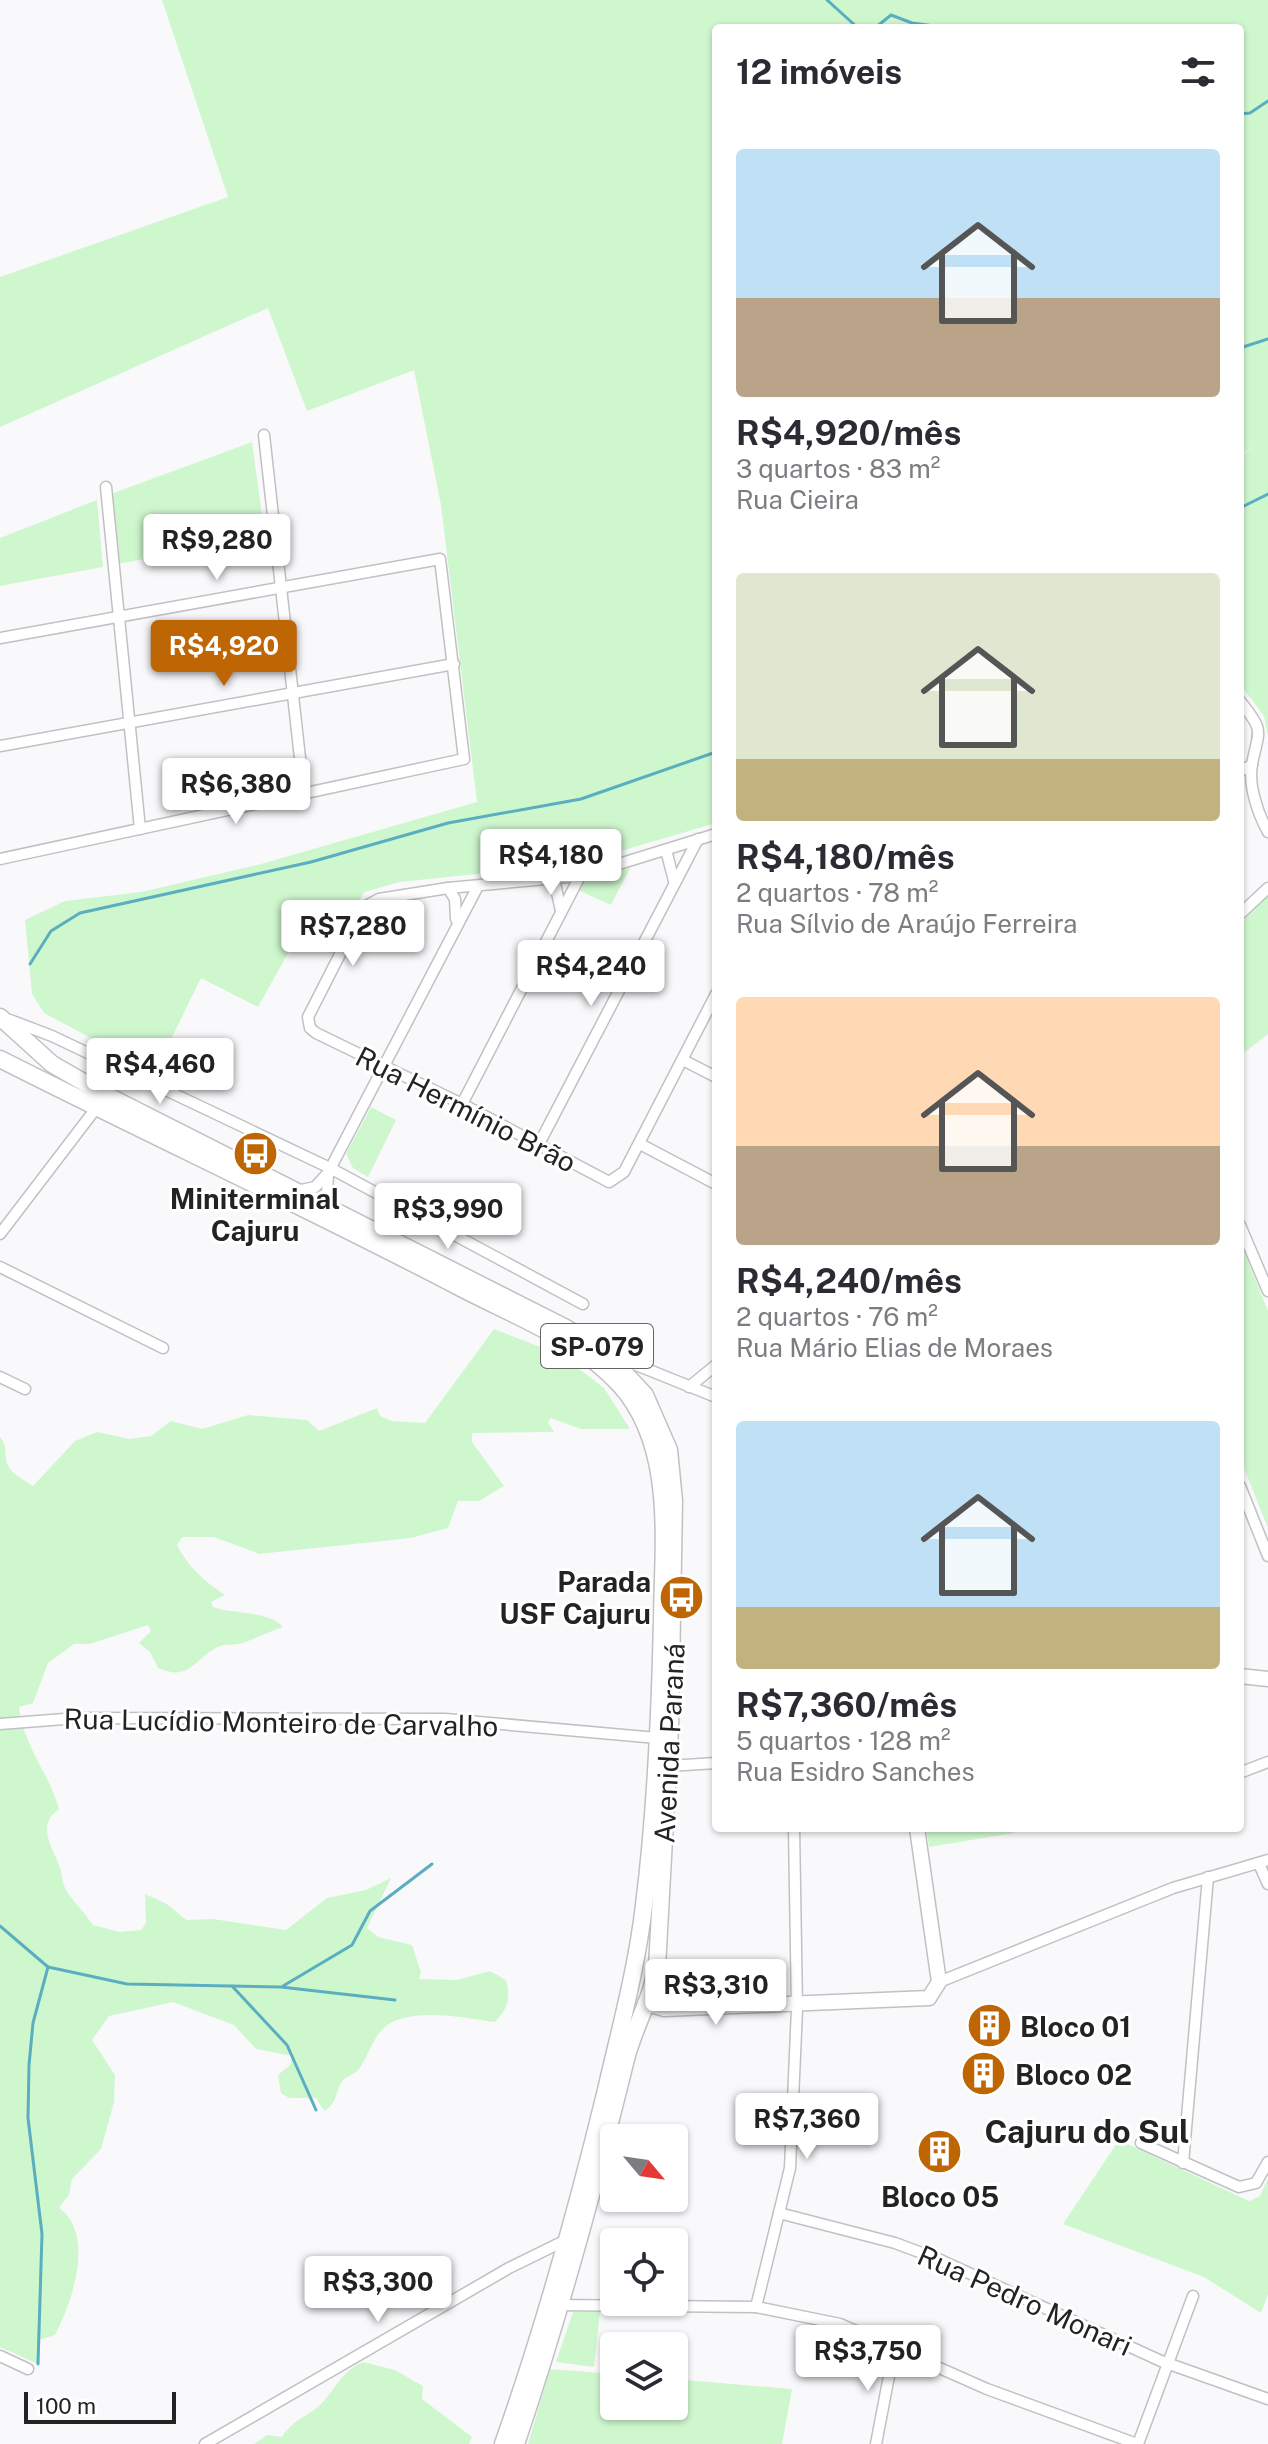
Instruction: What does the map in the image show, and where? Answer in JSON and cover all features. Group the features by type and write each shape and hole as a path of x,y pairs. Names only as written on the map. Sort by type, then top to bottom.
{"main road":[{"name":"Avenida Paraná","path":"0,1017 52,1064 104,1094 492,1288 602,1349 645,1395 664,1434 673,1470 674,1608 669,1766 657,1967 633,2032 516,2444"},
{"name":"Avenida Paraná","path":"0,1059 578,1351 621,1386 644,1421 660,1479 662,1604 655,1810 644,1906 626,2003 554,2305 503,2444"},
{"path":"644,1906 645,1934 638,1987 645,2003"}],"street":[{"path":"264,435 304,794"},
{"path":"106,487 140,829"},
{"path":"0,638 440,559 464,759 0,859"},
{"path":"0,746 454,664"},
{"path":"1244,706 1257,723 1258,751 1252,765 1255,798 1268,832"},
{"path":"1244,769 1252,765"},
{"path":"455,925 455,899 448,888 580,876 712,835"},
{"path":"539,1144 698,839"},
{"path":"666,850 672,865 673,887"},
{"path":"462,1104 580,876"},
{"path":"554,879 559,889 561,913"},
{"path":"297,1191 315,1187 329,1171 478,886"},
{"name":"Rua Hermínio Brão","path":"448,888 379,899 368,905 308,1017 310,1028 609,1182 617,1179 640,1144"},
{"path":"1244,910 1268,888"},
{"path":"712,1002 640,1144 712,1182"},
{"path":"0,1017 52,1036 329,1171 583,1304"},
{"path":"683,1060 712,1075"},
{"path":"0,1234 97,1107"},
{"path":"329,1171 327,1193 335,1210"},
{"path":"1244,1234 1268,1291"},
{"path":"0,1267 163,1348"},
{"path":"602,1349 638,1368 712,1396"},
{"path":"689,1387 712,1368"},
{"path":"0,1377 25,1389"},
{"path":"1244,1496 1268,1556"},
{"path":"1244,1676 1268,1679"},
{"name":"Rua Lucídio Monteiro de Carvalho","path":"0,1724 77,1718 445,1719 657,1738"},
{"path":"1244,1771 1268,1762"},
{"path":"669,1766 712,1763"},
{"path":"756,2307 790,2168 797,2005 794,1832"},
{"path":"918,1832 939,1982"},
{"path":"645,2003 664,2009 921,2001 929,1998 939,1982 1208,1877 1264,1862 1268,1884"},
{"path":"1183,2163 1208,1877"},
{"path":"1141,2143 1239,2187 1256,2183 1268,2162"},
{"name":"Rua Pedro Monari","path":"779,2213 895,2243 938,2259 1168,2363 1268,2399"},
{"path":"205,2444 509,2268 568,2239"},
{"path":"554,2305 756,2307 840,2324 894,2350 1137,2444 1193,2296"},
{"path":"876,2444 894,2350"},
{"path":"0,2356 28,2369"}],"green space":[{"path":"162,0 1268,0 1268,737 1264,716 1244,689 1244,454 1254,446 1244,452 1244,24 712,24 712,824 580,863 400,882 364,892 332,954 297,937 258,1007 201,978 155,1072 44,1013 32,994 25,920 65,901 141,892 261,864 477,802 441,505 414,370 307,411 268,308 0,427 0,277 228,197"},
{"path":"252,442 265,537 117,564 111,494"},
{"path":"97,500 103,567 0,586 0,538"},
{"path":"630,868 611,905 580,891 584,882"},
{"path":"1268,895 1268,1034 1244,1053 1244,920"},
{"path":"371,1107 396,1120 368,1177 353,1168 346,1154"},
{"path":"1244,1251 1268,1311 1268,1528 1244,1468"},
{"path":"494,1329 561,1355 604,1388 630,1429 581,1429 551,1418 548,1422 554,1432 472,1433 472,1442 504,1486 479,1501 458,1501 448,1528 411,1538 259,1554 214,1537 182,1537 177,1545 191,1567 225,1595 211,1602 213,1607 261,1615 283,1627 243,1643 221,1646 185,1671 178,1672 158,1668 150,1652 139,1643 151,1631 148,1625 90,1644 74,1644 48,1663 33,1703 19,1707 26,1734 59,1809 48,1822 50,1843 65,1887 93,1925 120,1932 141,1930 146,1923 145,1894 167,1904 186,1920 213,1919 286,1930 327,1898 366,1890 391,1878 367,1928 378,1937 412,1945 421,1972 419,1979 457,1980 490,1971 506,1980 506,2008 495,2022 418,2015 390,2023 377,2036 358,2070 343,2080 334,2101 324,2111 316,2098 289,2098 281,2093 278,2075 290,2065 292,2056 256,2049 234,2025 173,2002 109,2016 92,2040 115,2075 114,2102 101,2149 72,2179 69,2195 59,2208 70,2220 78,2251 68,2305 55,2335 39,2340 38,2364 0,2347 0,1437 9,1467 33,1486 75,1441 97,1432 129,1439 151,1436 171,1421 202,1429 248,1415 307,1420 319,1431 377,1408 380,1416 392,1421 425,1423"},
{"path":"927,1832 1014,1833 929,1847"},
{"path":"1119,2140 1249,2201 1260,2196 1268,2178 1268,2294 1261,2313 1204,2277 1063,2224"},
{"path":"573,2312 600,2312 594,2367 556,2362"},
{"path":"363,2362 395,2370 423,2386 422,2399 472,2437 469,2444 254,2444 267,2435 282,2437 291,2426 317,2408 350,2370"},
{"path":"550,2369 600,2373 600,2420 688,2420 688,2380 792,2389 782,2444 528,2444"}],"waterway":[{"path":"827,0 854,24"},
{"path":"880,24 891,15 919,24"},
{"path":"1244,114 1268,101"},
{"path":"1244,347 1268,339"},
{"path":"1244,506 1268,494"},
{"path":"30,964 51,931 80,913 311,862 448,823 581,799 712,753"},
{"path":"283,1986 352,1945 370,1911 432,1864"},
{"path":"0,1926 48,1967 127,1984 281,1987 395,2000"},
{"path":"38,2364 42,2234 28,2118 29,2065 33,2023 48,1967"},
{"path":"232,1986 287,2045 316,2110"}],"place":[{"name":"Miniterminal Cajuru","path":"255,1154"},
{"name":"Parada USF Cajuru","path":"682,1597"},
{"name":"Bloco 01","path":"989,2026"},
{"name":"Bloco 02","path":"984,2074"},
{"name":"Bloco 05","path":"940,2151"}],"district":[{"name":"Cajuru do Sul","path":"1087,2131"}]}
